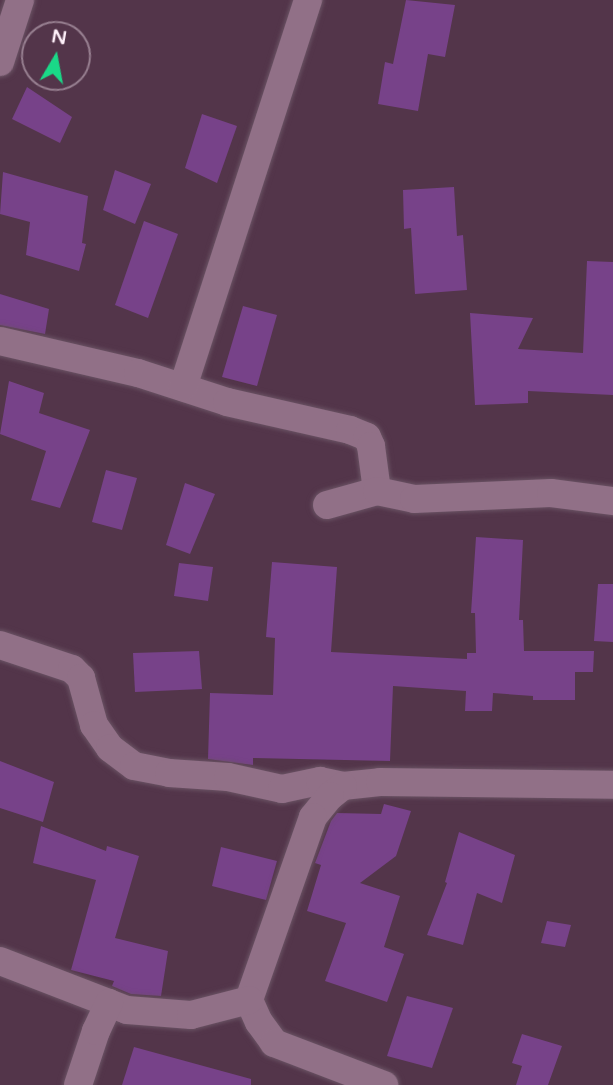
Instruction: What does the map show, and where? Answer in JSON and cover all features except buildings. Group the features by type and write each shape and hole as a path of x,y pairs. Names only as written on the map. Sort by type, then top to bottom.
{"street":[{"path":"0,62 4,32 20,0"},
{"path":"183,387 308,0"},
{"path":"0,341 183,387 227,402 350,430 367,437 371,446 377,491"},
{"path":"327,505 377,491 414,499 474,494 551,493 613,501"},
{"path":"0,645 72,669 81,678 94,725 110,748 127,763 169,773 228,777 282,789 320,781 343,786 380,782 613,785"},
{"path":"343,786 330,796 309,828 249,1000 259,1022 274,1043 384,1085"},
{"path":"282,789 309,828"},
{"path":"0,961 127,1010 191,1015 249,1000"},
{"path":"78,1085 96,1031 109,1003"}]}
